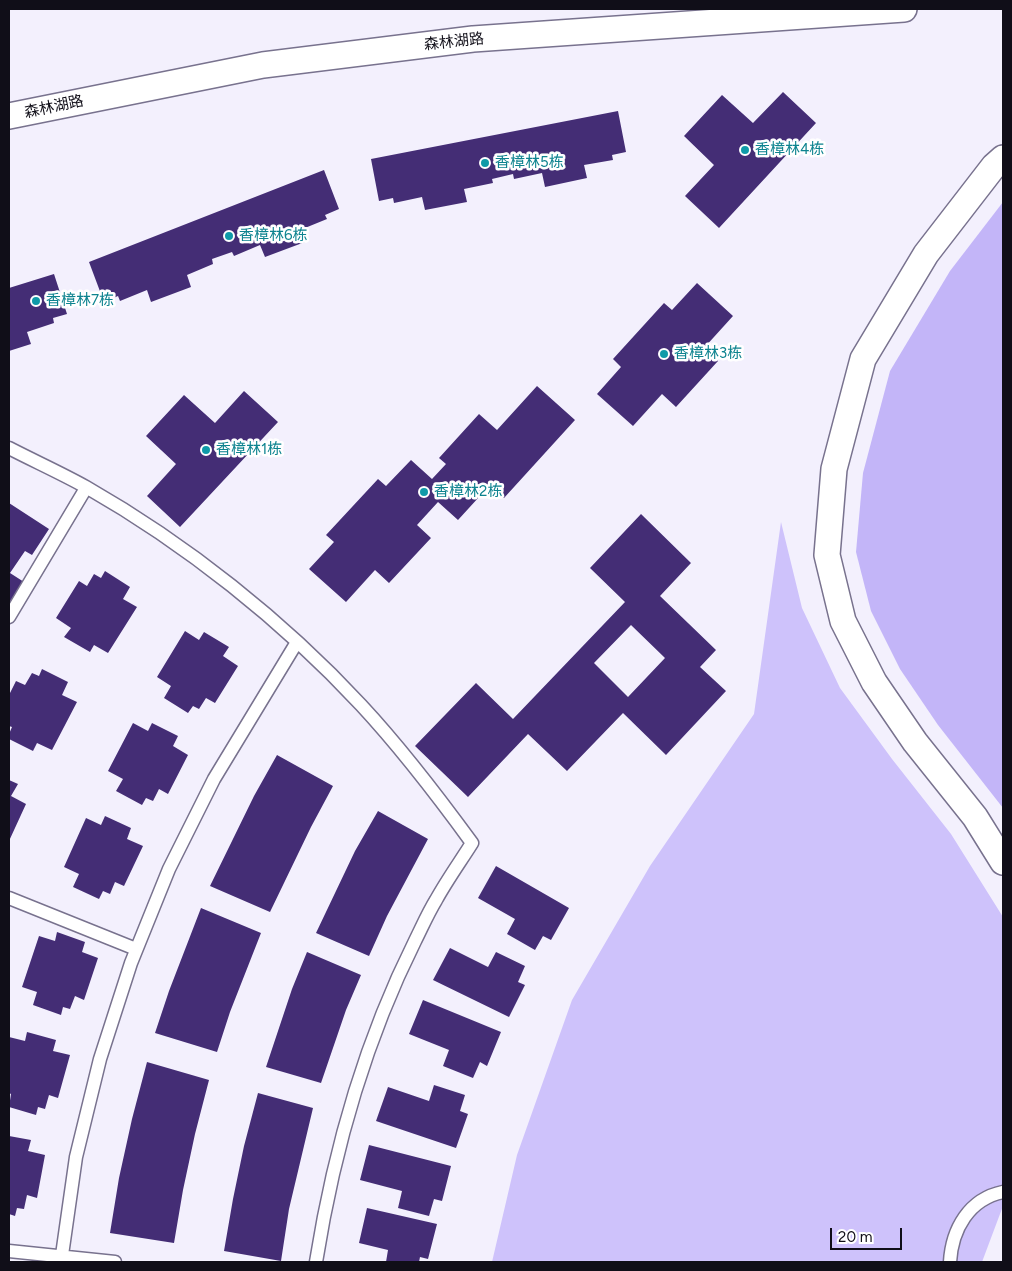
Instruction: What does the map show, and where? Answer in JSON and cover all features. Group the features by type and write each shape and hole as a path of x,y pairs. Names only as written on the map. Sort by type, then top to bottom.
{"street":[{"name":"森林湖路","path":"9,116 263,65 454,41 904,9"},
{"path":"1003,158 994,166 926,254 863,360 834,469 827,555 843,621 874,682 915,742 975,817 1003,862"}],"lane":[{"path":"9,448 86,488 161,534 215,574 297,642 360,704 419,771 472,842 435,901 399,973 368,1048 344,1125 325,1204 316,1262"},
{"path":"9,617 86,488"},
{"path":"61,1259 76,1157 100,1059 136,949 168,869 214,779 297,642"},
{"path":"9,898 136,949"},
{"path":"950,1262 951,1246 959,1224 974,1206 994,1194 1003,1192"},
{"path":"9,1250 61,1259 116,1262"}],"shaded area":[{"path":"1003,202 1003,808 938,725 900,669 871,611 856,552 863,473 890,371 950,271"},
{"path":"781,522 802,608 840,688 892,759 951,834 1003,917 1003,1206 982,1262 492,1262 517,1155 572,1000 650,866 754,714"}],"building":[{"name":"香樟林4栋","path":"783,92 816,123 719,228 685,196 714,165 684,136 722,95 753,123"},
{"name":"香樟林5栋","path":"618,111 626,152 612,155 613,160 584,165 587,178 545,187 542,173 514,179 513,174 492,179 493,183 464,189 467,202 425,210 422,197 394,203 393,198 379,201 371,159"},
{"name":"香樟林6栋","path":"324,170 339,209 325,215 327,219 300,230 305,242 265,257 260,245 234,256 232,252 212,259 213,264 187,275 191,287 151,302 147,290 120,301 118,296 104,302 89,262"},
{"name":"香樟林7栋","path":"54,274 67,314 53,318 54,323 27,332 31,344 9,351 9,288"},
{"name":"香樟林3栋","path":"697,283 733,316 704,348 718,361 676,407 662,394 633,426 597,394 621,367 613,359 664,303 672,310"},
{"name":"香樟林2栋","path":"537,386 575,420 504,498 490,485 458,520 438,502 417,525 431,538 389,583 375,570 346,602 309,569 334,542 326,535 378,479 386,486 411,460 432,479 446,464 439,458 479,414 497,430"},
{"name":"香樟林1栋","path":"244,391 278,422 180,527 147,496 176,464 146,436 184,395 215,423"},
{"path":"9,503 49,529 32,555 25,551 10,573 24,582 10,602 9,601"},
{"path":"641,514 691,563 660,596 716,650 700,667 726,691 666,755 623,713 567,771 528,734 468,797 415,746 476,683 513,719 625,602 590,568","holes":["631,625 665,658 628,697 594,663"]},
{"path":"105,571 130,587 123,599 137,607 108,653 94,645 90,652 64,637 71,628 56,618 79,581 87,586 94,574 101,578"},
{"path":"185,631 199,640 204,632 229,647 223,656 238,666 215,703 206,698 199,709 193,706 188,713 164,698 171,686 157,677"},
{"path":"42,669 68,682 62,695 77,702 52,750 37,743 33,751 9,739 12,727 9,726 9,695 16,681 25,685 32,673 39,676"},
{"path":"133,723 148,731 152,723 178,736 173,746 188,755 168,794 159,789 153,801 146,798 142,805 116,791 123,779 108,771"},
{"path":"277,755 333,786 270,912 210,886 254,796"},
{"path":"9,780 18,784 11,796 26,804 9,841"},
{"path":"378,811 428,839 387,916 369,956 316,933 355,851"},
{"path":"105,816 131,828 127,839 143,846 124,886 115,882 110,894 103,891 99,899 73,887 79,874 64,867 86,818 101,825"},
{"path":"496,866 569,908 551,940 543,936 535,950 507,934 515,919 478,898"},
{"path":"201,908 261,933 230,1012 217,1052 155,1033"},
{"path":"57,932 85,942 82,952 98,958 84,1000 75,996 70,1009 63,1007 61,1015 33,1005 37,992 22,987 39,936 55,941"},
{"path":"450,948 488,967 496,952 525,966 518,982 525,985 509,1017 433,980"},
{"path":"307,952 361,975 346,1010 321,1083 266,1067 292,989"},
{"path":"423,1000 501,1032 487,1066 480,1062 473,1078 443,1066 449,1050 409,1034"},
{"path":"27,1032 56,1040 53,1051 70,1055 58,1098 49,1095 45,1109 38,1107 36,1115 9,1107 11,1094 9,1093 9,1037 25,1041"},
{"path":"147,1062 209,1080 195,1134 174,1243 110,1233 119,1178"},
{"path":"434,1085 465,1095 460,1111 468,1114 456,1148 376,1121 388,1087 429,1101"},
{"path":"258,1093 313,1108 289,1209 281,1261 224,1251 244,1146"},
{"path":"9,1136 31,1140 28,1151 45,1155 37,1198 27,1195 24,1209 17,1208 15,1216 9,1214"},
{"path":"369,1145 451,1166 442,1201 434,1199 429,1216 398,1208 402,1191 360,1180"},
{"path":"367,1208 437,1224 428,1259 420,1257 419,1262 386,1262 388,1250 359,1243"}],"place":[{"name":"香樟林4栋","path":"745,150"},
{"name":"香樟林5栋","path":"485,163"},
{"name":"香樟林6栋","path":"229,236"},
{"name":"香樟林7栋","path":"36,301"},
{"name":"香樟林3栋","path":"664,354"},
{"name":"香樟林1栋","path":"206,450"},
{"name":"香樟林2栋","path":"424,492"}]}
